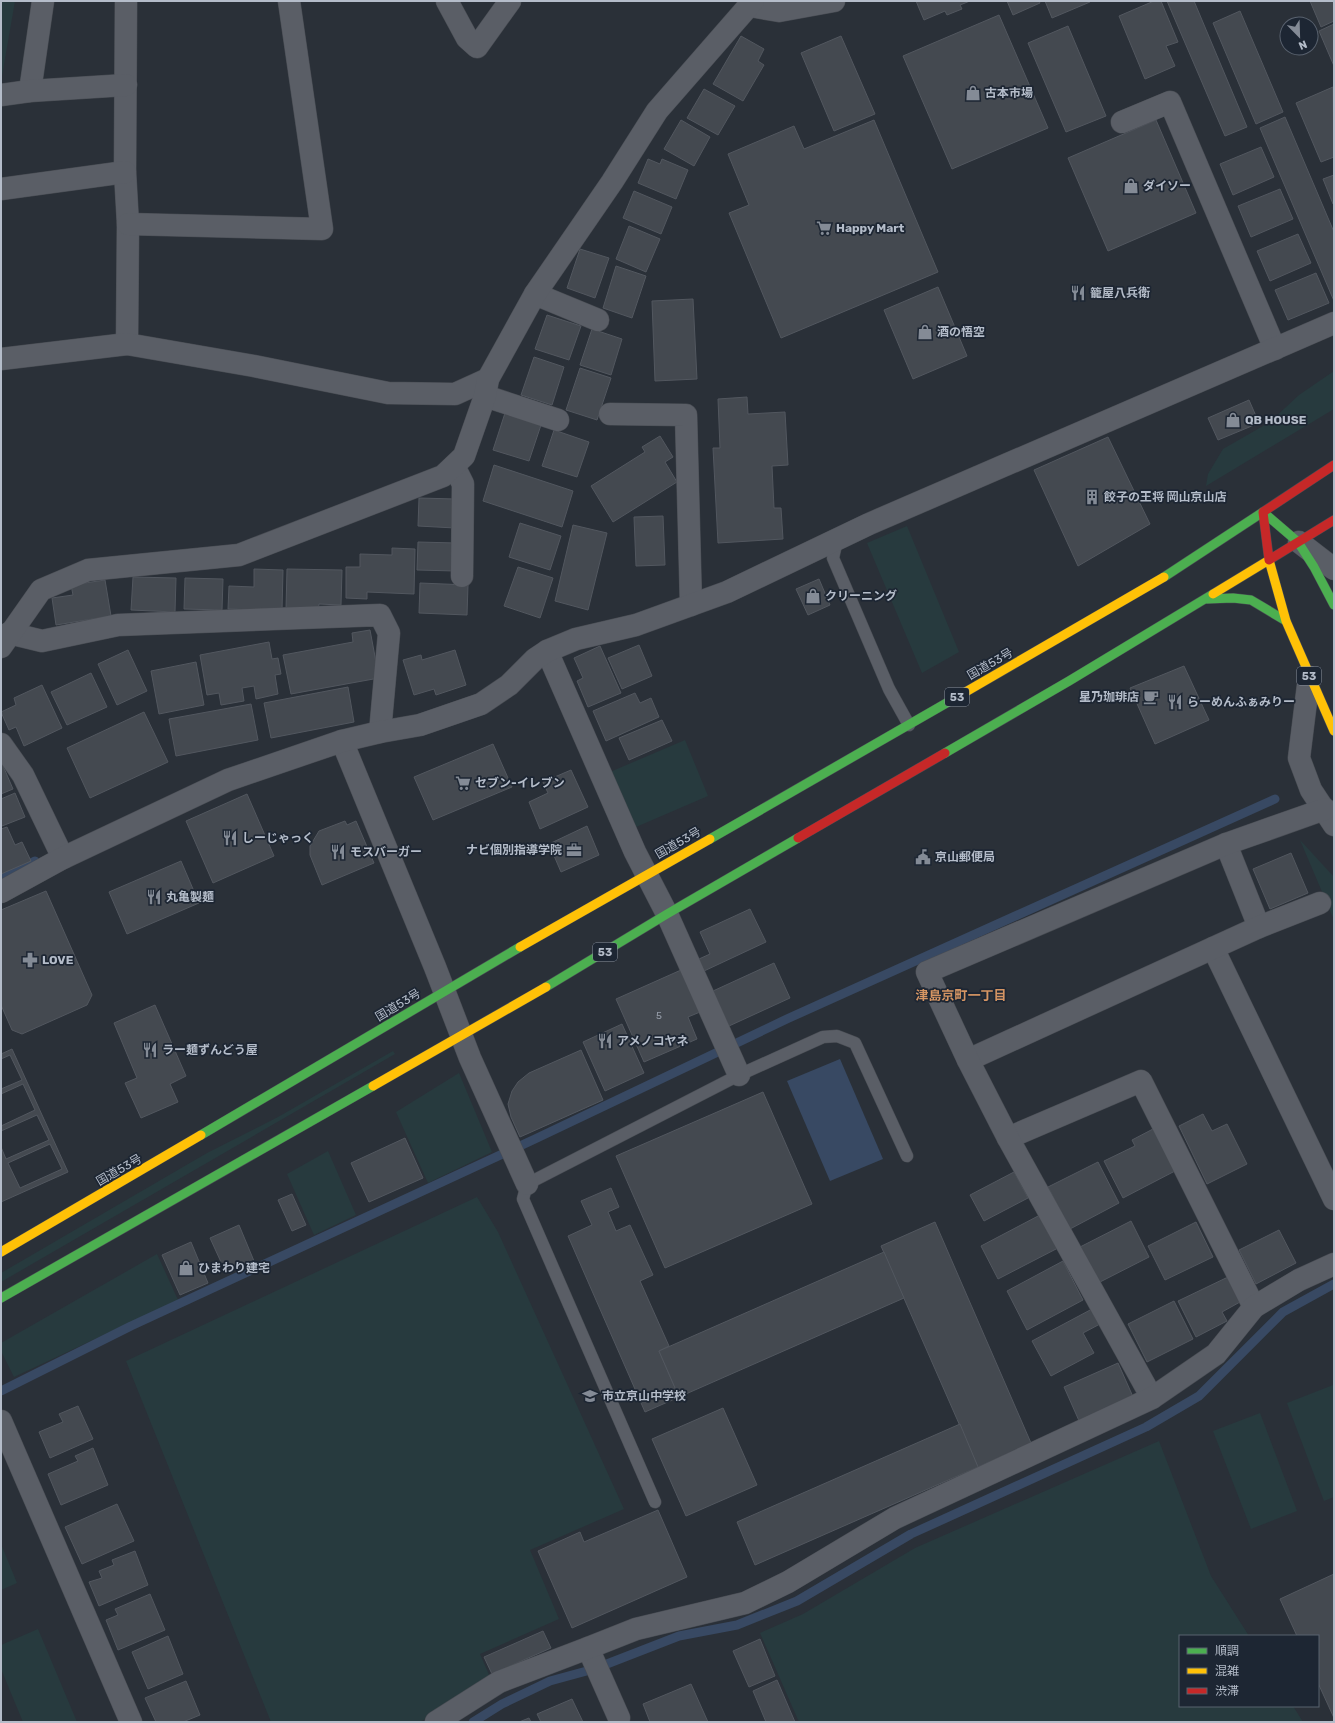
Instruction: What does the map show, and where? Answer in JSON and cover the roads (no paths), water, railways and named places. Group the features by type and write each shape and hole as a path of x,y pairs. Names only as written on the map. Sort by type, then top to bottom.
{"main road":[{"name":"国道53号","path":"1,1252 414,1010 444,990 910,725 1159,580 1334,465"},
{"path":"1263,512 1298,542 1314,567 1334,605"},
{"path":"1263,512 1265,537 1270,560 1334,520"},
{"name":"53","path":"1,1298 186,1191 535,994 667,914 1069,681 1270,560 1286,621 1309,677 1334,731"},
{"name":"53","path":"1204,599 1233,598 1251,600 1286,621"}],"street":[{"path":"30,91 43,1"},
{"path":"126,1 125,172 128,224 127,344"},
{"path":"128,224 322,229 289,1"},
{"path":"447,1 467,38 477,47 510,1"},
{"path":"5,640 41,590 88,570 239,555 443,476 464,456 487,388 535,294 612,182 657,111 752,3 779,11 834,1"},
{"path":"1,95 30,91 126,85"},
{"path":"1122,122 1170,102 1275,349"},
{"path":"1,189 125,172"},
{"path":"535,294 598,320"},
{"path":"1,892 63,858 228,780 342,741 380,732 420,726 481,704 509,685 535,659 548,651 576,639 636,625 727,592 876,520 1334,323"},
{"path":"1,359 127,344 254,366 388,393 455,394 487,388 558,420"},
{"path":"610,414 686,415 691,605"},
{"path":"454,466 462,484 462,576"},
{"path":"1298,542 1334,570"},
{"path":"5,640 42,641 118,625 380,615 389,633 380,732"},
{"path":"548,651 646,875 667,914 739,1076"},
{"path":"1152,1398 1008,1138 968,1060 927,972 1226,844 1330,817 1311,790 1299,758 1309,677"},
{"path":"342,741 462,1036 527,1184"},
{"path":"1,744 23,775 63,858"},
{"path":"1226,844 1259,927"},
{"path":"968,1060 1259,927 1320,903"},
{"path":"1213,948 1334,1199"},
{"path":"1008,1138 1141,1081 1254,1307"},
{"path":"436,1722 499,1682 589,1651 636,1628 745,1604 788,1582 895,1518 1152,1398 1216,1354 1254,1307 1299,1280 1334,1264"},
{"path":"1,1421 131,1722"},
{"path":"589,1651 619,1718"}],"lane":[{"path":"837,540 833,558 890,689 910,725"},
{"path":"655,1502 523,1199 527,1184 739,1076 823,1037 837,1036 855,1043 907,1156"}],"water":[{"path":"840,1059 883,1159 830,1181 787,1081"}],"waterway":[{"path":"1,1391 131,1326 535,1139 789,1018 1275,799"},
{"path":"1,879 35,861"},
{"path":"473,1722 502,1704 550,1681 594,1669 679,1636 737,1625 797,1601 911,1534 1146,1427 1199,1396 1283,1312 1334,1284"}],"place":[{"name":"古本市場","path":"973,93"},
{"name":"ダイソー","path":"1131,186"},
{"name":"Happy Mart","path":"824,228"},
{"name":"籠屋八兵衛","path":"1078,293"},
{"name":"酒の悟空","path":"925,332"},
{"name":"QB HOUSE","path":"1233,420"},
{"name":"餃子の王将 岡山京山店","path":"1092,497"},
{"name":"クリーニング","path":"813,596"},
{"name":"星乃珈琲店","path":"1151,697"},
{"name":"らーめんふぁみりー","path":"1175,702"},
{"name":"セブン-イレブン","path":"463,783"},
{"name":"しーじゃっく","path":"230,838"},
{"name":"ナビ個別指導学院","path":"574,850"},
{"name":"モスバーガー","path":"338,852"},
{"name":"京山郵便局","path":"923,857"},
{"name":"丸亀製麺","path":"154,897"},
{"name":"LOVE","path":"30,960"},
{"name":"アメノコヤネ","path":"605,1041"},
{"name":"ラー麺ずんどう屋","path":"150,1050"},
{"name":"ひまわり建宅","path":"186,1268"},
{"name":"市立京山中学校","path":"590,1396"}],"district":[{"name":"津島京町一丁目","path":"961,995"}]}
